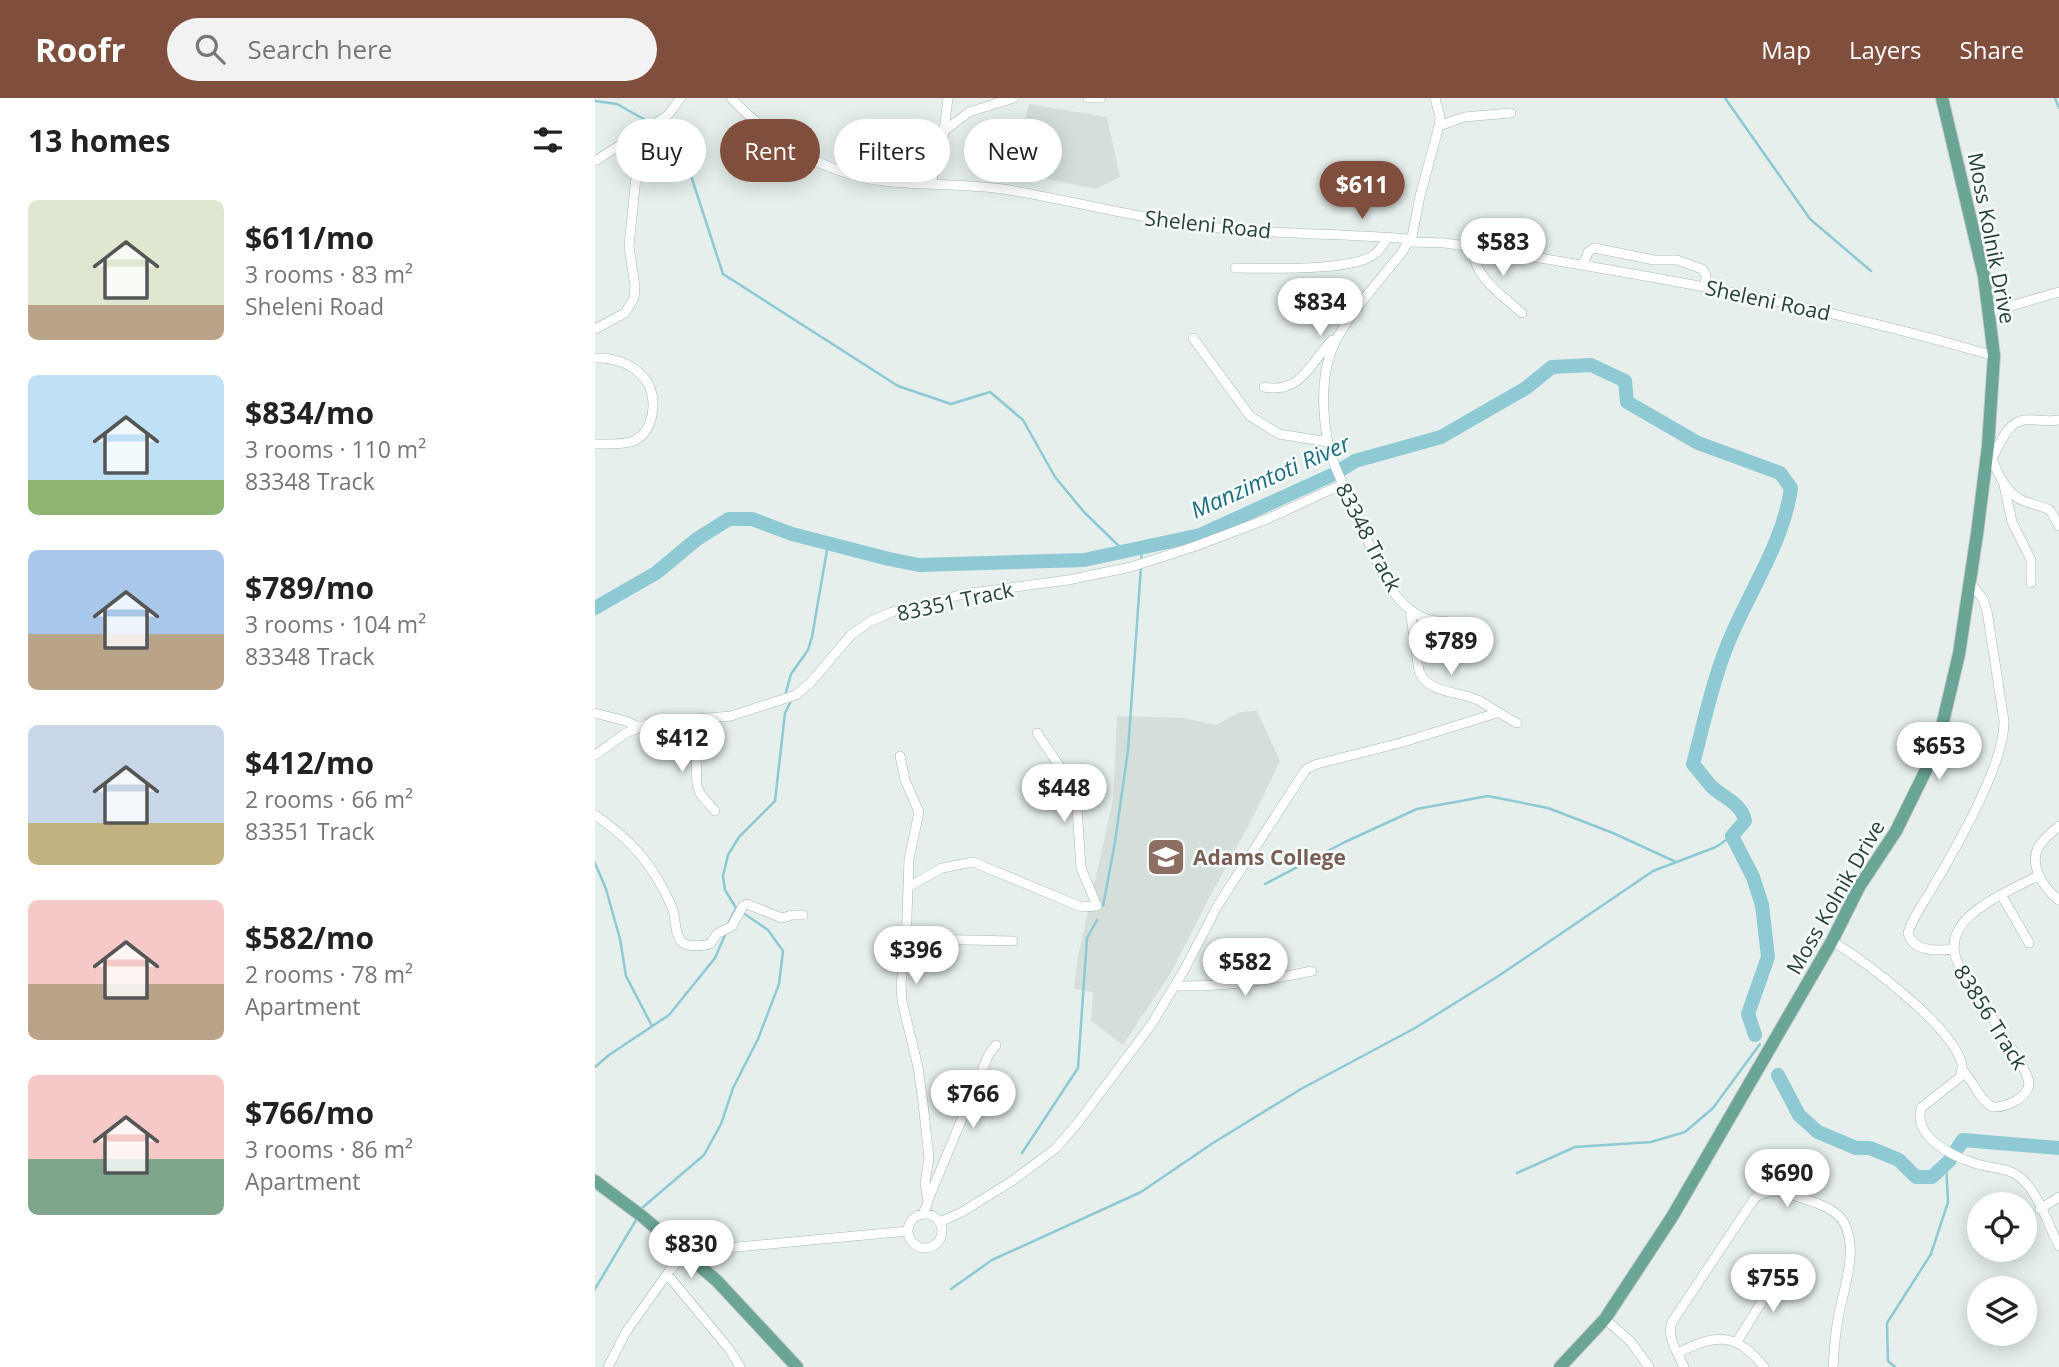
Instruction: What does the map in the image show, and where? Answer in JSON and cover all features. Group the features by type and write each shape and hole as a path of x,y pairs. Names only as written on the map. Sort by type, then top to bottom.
{"main road":[{"name":"Moss Kolnik Drive","path":"1560,1367 1605,1319 1672,1217 1832,941 1859,887 1896,831 1925,772 1952,693 1990,453 1994,356 1990,312 1975,231 1942,98"},
{"path":"595,1181 685,1252 733,1297 797,1367"}],"street":[{"path":"662,119 681,98"},
{"name":"Sheleni Road","path":"731,98 778,140 836,169 883,181 998,188 1201,226 1388,237 1472,247 1705,286 1884,325 1994,356"},
{"path":"945,119 948,98"},
{"path":"950,126 969,112 1014,98"},
{"path":"1088,98 1101,98"},
{"path":"1410,240 1439,126 1440,117 1435,98"},
{"path":"1439,126 1464,117 1511,113"},
{"path":"595,162 616,149"},
{"path":"595,329 625,313 634,298 629,246 635,182"},
{"path":"1235,268 1361,262 1374,255 1388,237"},
{"name":"83348 Track","path":"1410,240 1339,334 1333,346 1325,375 1328,442 1341,480 1388,584 1419,617 1446,621"},
{"path":"1472,247 1474,262 1485,281 1522,313"},
{"path":"1583,265 1588,252 1594,248 1654,260 1677,260 1702,269 1706,275 1705,286"},
{"path":"1990,312 2059,292"},
{"path":"1264,387 1281,389 1305,375 1339,334"},
{"path":"1193,338 1250,416 1279,434 1328,442"},
{"path":"595,358 613,359 635,369 648,382 653,400 651,420 640,437 625,443 595,444"},
{"path":"2031,583 2031,560 2013,522 2003,480 1990,453 2015,423 2023,420 2059,420"},
{"name":"83351 Track","path":"595,755 625,733 650,723 731,716 796,695 852,635 869,622 892,612 964,594 1116,571 1196,546 1267,519 1341,480"},
{"path":"2003,480 2017,497 2055,509 2059,526"},
{"path":"1953,949 1935,951 1922,948 1911,941 1908,933 1965,831 1991,771 2003,732 1987,611 1983,599 1970,582"},
{"path":"1410,610 1419,671 1423,678 1445,691 1479,701 1517,723"},
{"path":"595,713 626,721 640,728"},
{"path":"940,1222 986,1199 1055,1149 1076,1125 1135,1048 1175,986 1218,905 1306,769 1497,713"},
{"path":"681,721 685,737 696,755 697,786 715,811"},
{"path":"910,886 942,868 973,862 1081,907 1097,906 1081,868 1077,807 1062,770 1037,733"},
{"path":"900,756 905,780 919,812 909,859 910,886 906,909 902,1001 918,1067 923,1103 929,1158 925,1183 927,1202"},
{"path":"595,815 633,844 651,867 672,908 680,940 685,944 710,944 717,934 732,926 743,906 747,904 782,918 803,915"},
{"path":"2059,826 2037,850 2036,863 2042,882 2059,900"},
{"name":"83856 Track","path":"1962,1070 1983,1100 1992,1107 2008,1105 2028,1088 2028,1078 2022,1065 1959,965 1953,949 1958,928 1964,919 2039,875"},
{"path":"2002,896 2029,943"},
{"path":"906,929 925,939 1013,942"},
{"path":"905,955 925,939"},
{"path":"1832,941 1880,975 1916,1006 1952,1046 1961,1061 1960,1077 1921,1108 1923,1131 1962,1159 2014,1173 2026,1183 2059,1246"},
{"path":"1175,986 1207,987 1248,983 1312,971"},
{"path":"923,1214 933,1216 940,1222 942,1237 932,1247 918,1247 911,1240 908,1231 911,1222 923,1214 989,1054 996,1045"},
{"path":"1684,1367 1669,1333 1672,1322 1754,1199 1774,1191 1827,1208 1839,1217 1847,1230 1848,1264 1837,1323 1833,1367"},
{"path":"2041,1209 2059,1196"},
{"path":"608,1367 626,1332 685,1252 908,1231"},
{"path":"1737,1343 1783,1268"},
{"path":"667,1274 729,1349 740,1367"},
{"path":"1605,1319 1631,1342 1649,1367"},
{"path":"1678,1353 1716,1338 1737,1343 1764,1367"}],"shaded area":[{"path":"1029,104 1107,117 1120,177 1095,189 1061,182 1062,119 1025,119"},
{"name":"Adams College","path":"1257,711 1280,761 1171,973 1123,1045 1091,1021 1093,992 1074,989 1078,956 1113,800 1117,716 1184,718 1216,725 1240,712"}],"waterway":[{"path":"1725,98 1810,219 1871,271"},
{"path":"2055,98 2059,108"},
{"path":"595,101 617,104 679,139 723,274 898,386 951,404 990,392 1023,420 1055,477 1084,512 1124,551"},
{"name":"Manzimtoti River","path":"595,608 656,573 697,539 729,519 752,519 792,534 919,565 1084,560 1200,535 1334,474 1355,461 1441,437 1526,388 1552,367 1591,365 1625,381 1627,402 1698,443 1780,473 1791,488 1787,509 1772,551 1733,631 1720,665 1693,764 1711,786 1736,805 1745,821 1732,836 1753,877 1762,905 1768,957 1748,1014 1755,1035"},
{"path":"786,692 791,674 808,650 812,637 828,544"},
{"path":"1141,561 1142,547"},
{"path":"1103,906 1128,750 1141,567"},
{"path":"728,924 736,908 725,890 723,876 728,855 739,837 775,801 785,713 791,701"},
{"path":"1265,884 1345,842 1417,809 1488,796 1548,808 1613,833 1676,862"},
{"path":"951,1289 992,1260 1141,1192 1213,1143 1301,1089 1415,1028 1500,975 1653,871 1716,847 1732,836"},
{"path":"595,863 606,889 620,939 626,976 652,1026"},
{"path":"642,1208 704,1155 721,1124 733,1088 758,1039 779,984 783,951 768,930 736,908"},
{"path":"1022,1153 1078,1068 1087,938 1097,920"},
{"path":"595,1067 669,1015 715,958 725,935"},
{"path":"1517,1173 1575,1147 1651,1142 1685,1132 1713,1108 1760,1044"},
{"name":"Manzimtoti River","path":"1778,1075 1799,1115 1818,1132 1856,1148 1870,1148 1899,1160 1916,1177 1932,1177 1949,1161 1963,1140 2059,1148"},
{"path":"1895,1367 1888,1361 1887,1323 1931,1254 1948,1202 1946,1163"},
{"path":"595,1289 636,1220"}],"place":[{"name":"Adams College","path":"1166,857"}]}
